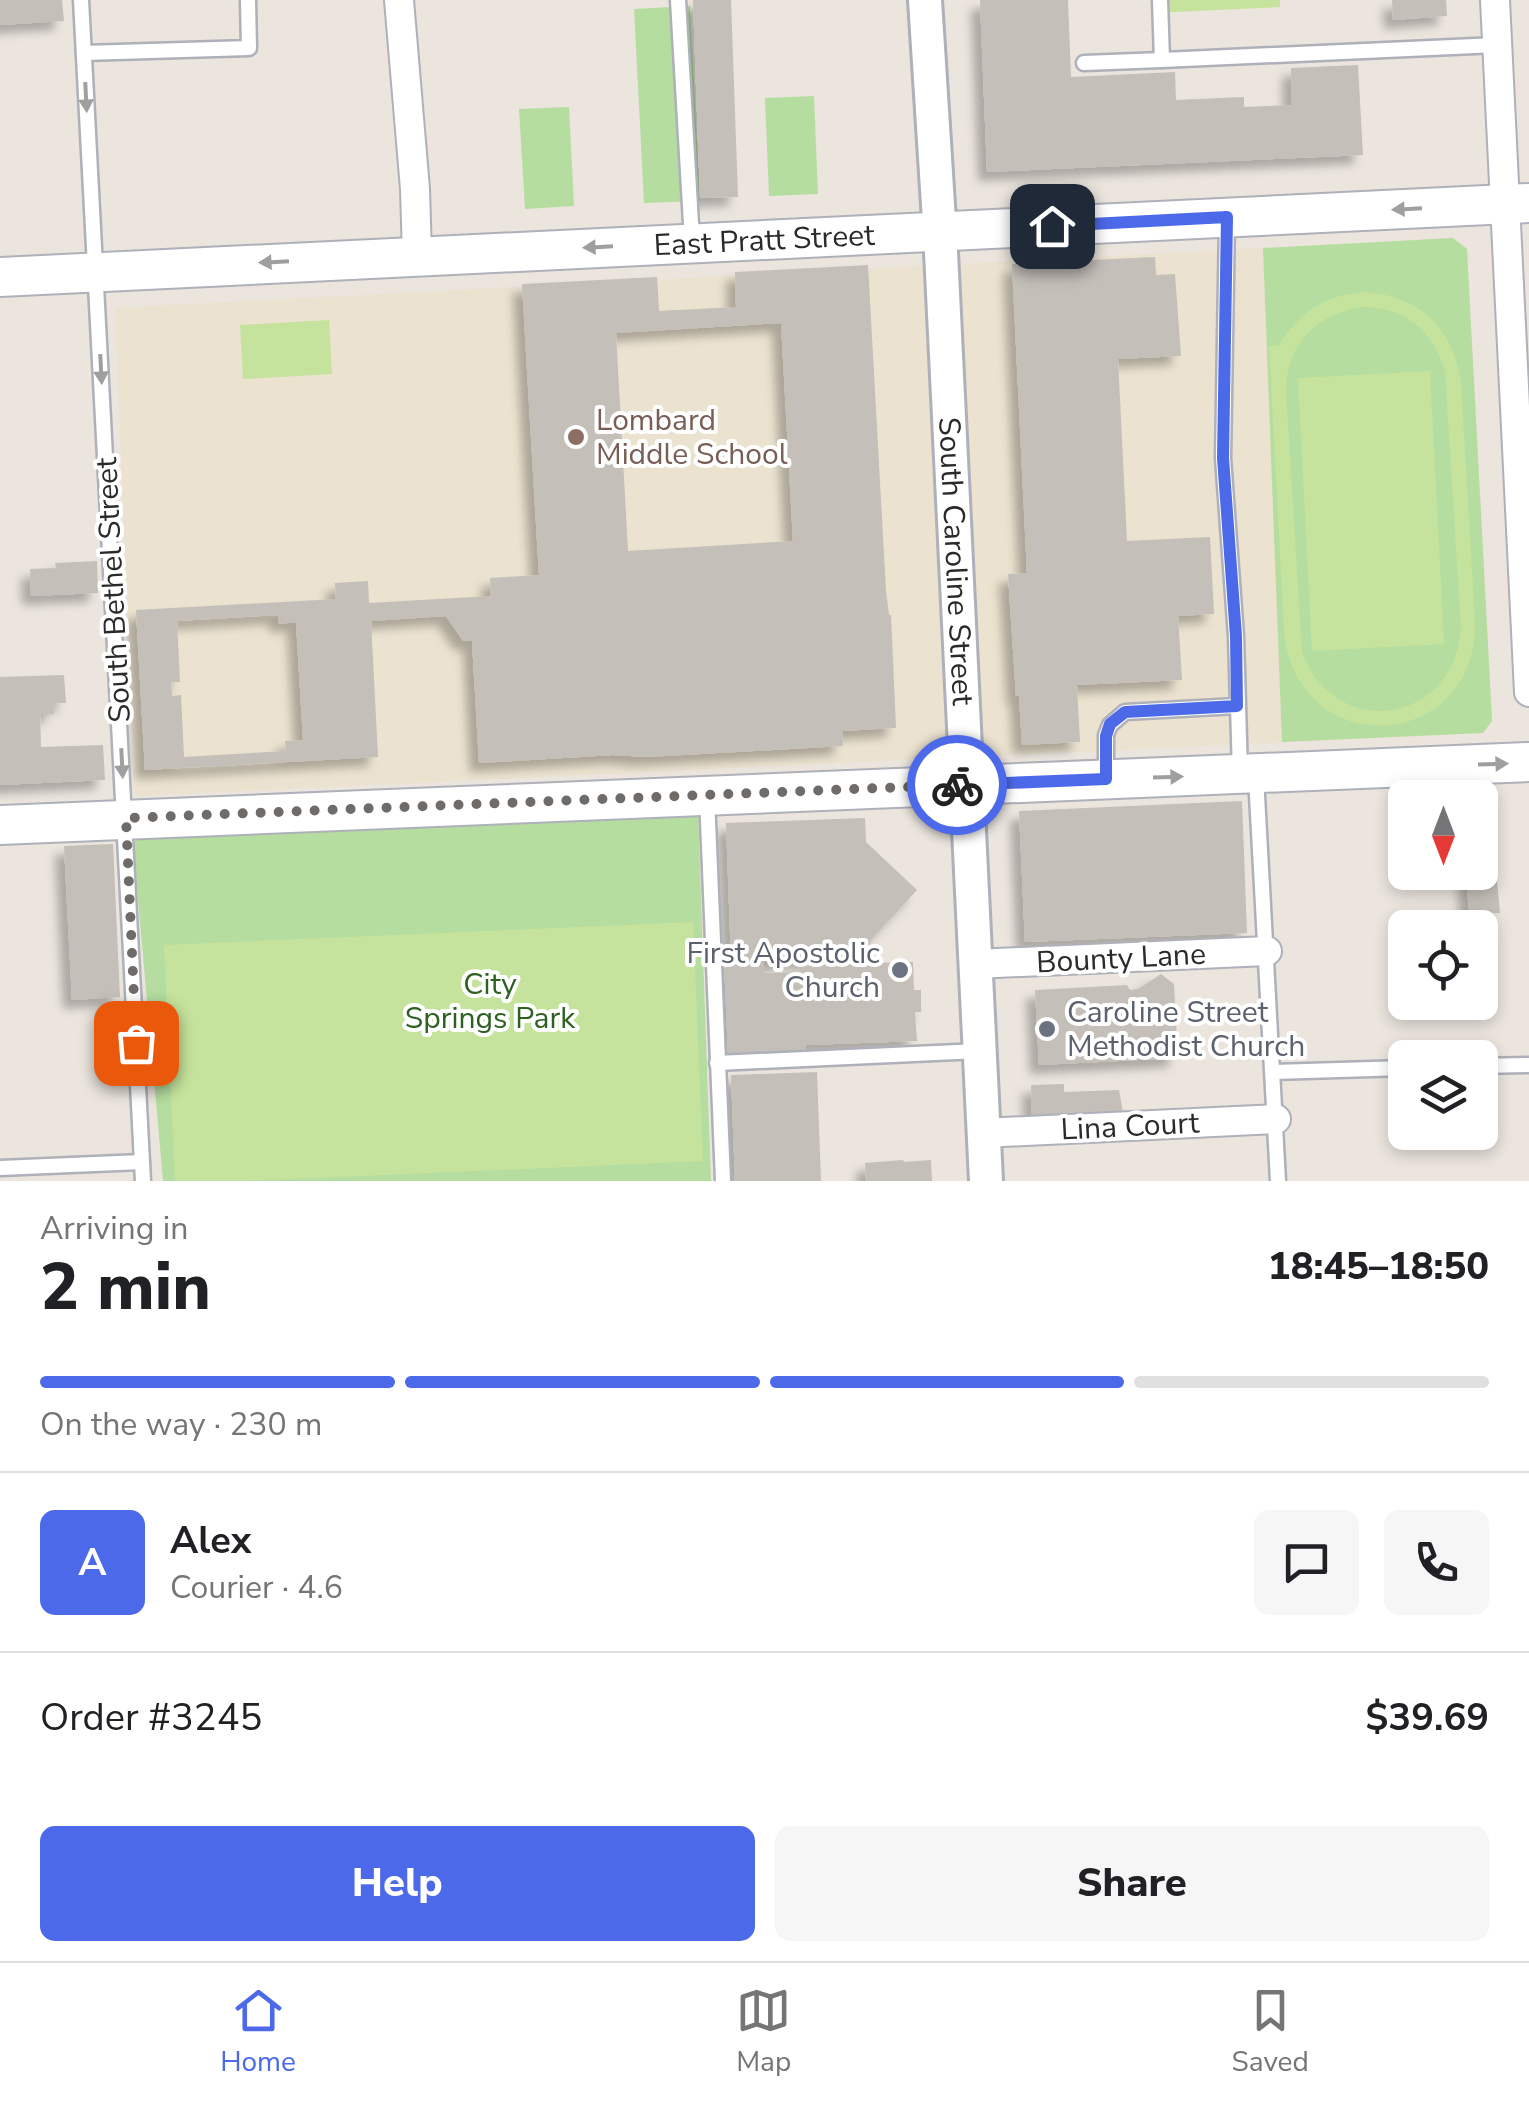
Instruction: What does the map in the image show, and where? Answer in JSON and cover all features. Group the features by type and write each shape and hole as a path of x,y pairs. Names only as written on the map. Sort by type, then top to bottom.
{"main road":[{"name":"East Pratt Street","path":"0,277 1516,203"},
{"path":"0,825 1529,762"}],"street":[{"path":"400,0 417,256"},
{"name":"South Caroline Street","path":"925,0 940,231 986,1181"},
{"path":"1494,0 1516,203 1529,692"},
{"name":"Bounty Lane","path":"975,964 1267,951"},
{"name":"Lina Court","path":"983,1133 1276,1119"}],"lane":[{"name":"South Bethel Street","path":"81,0 143,1181"},
{"path":"84,53 249,48 248,0"},
{"path":"678,0 692,242"},
{"path":"1160,0 1162,60"},
{"path":"1084,64 1497,45"},
{"path":"1227,217 1223,458 1237,706 1267,951 1278,1181"},
{"path":"1106,779 1106,736 1110,724 1125,712 1237,706"},
{"path":"707,795 723,1181"},
{"path":"717,1063 979,1052"},
{"path":"1498,1065 1529,1064"},
{"path":"1274,1072 1388,1069"},
{"path":"0,1168 142,1162"}],"shaded area":[{"path":"1453,238 1467,249 1492,721 1483,733 135,796 115,308"}],"green space":[{"path":"1152,0 1280,0 1280,7 1152,13"},
{"path":"690,6 700,201 644,203 634,9"},
{"path":"814,96 818,194 769,196 765,98"},
{"path":"569,107 574,206 525,209 519,109"},
{"path":"1453,238 1467,249 1492,721 1483,733 1282,742 1263,248"},
{"path":"1366,292 1403,300 1431,318 1450,345 1461,381 1475,624 1467,667 1447,698 1418,718 1385,726 1351,721 1320,704 1296,675 1284,632 1269,346 1279,345 1315,307","holes":["1377,308 1415,323 1433,343 1445,371 1461,627 1454,660 1439,685 1417,702 1392,710 1366,710 1340,700 1318,681 1302,652 1286,391 1291,360 1317,325 1345,311"]},
{"path":"329,320 332,374 243,379 240,325"},
{"path":"1430,371 1444,644 1312,651 1298,378"},
{"name":"City Springs Park","path":"698,812 711,1181 163,1181 133,843 141,836"},
{"name":"City Springs Park","path":"693,922 703,1161 175,1181 164,945"}],"building":[{"path":"0,0 62,0 64,21 0,25"},
{"path":"693,0 731,0 738,197 700,198"},
{"path":"980,0 1068,0 1071,77 1175,72 1176,100 1244,97 1244,107 1292,105 1291,68 1358,65 1363,155 987,172"},
{"path":"1392,0 1446,0 1447,16 1393,20"},
{"path":"1155,257 1156,275 1175,274 1181,356 1118,359 1127,541 1210,537 1214,614 1178,616 1182,680 1077,685 1080,742 1022,745 1008,574 1027,573 1012,264"},
{"path":"868,265 896,728 842,731 843,746 479,763 472,641 463,641 446,616 371,621 378,757 145,770 136,610 336,599 335,583 368,581 369,603 491,596 490,578 539,575 522,284 657,277 659,311 736,307 735,272","holes":["781,323 793,541 628,551 616,333","278,615 279,624 296,622 303,740 285,741 286,751 184,757 181,695 172,696 171,682 180,682 177,621"]},
{"path":"97,561 98,593 31,596 30,569"},
{"path":"64,675 66,703 53,703 54,714 40,714 41,747 103,745 105,780 0,785 0,677"},
{"path":"1242,801 1247,933 1025,942 1019,811"},
{"path":"865,818 866,842 917,890 870,941 870,957 777,961 772,966 772,961 764,961 764,973 800,972 800,966 866,961 913,962 914,990 921,990 921,1012 915,1012 917,1041 806,1045 806,1052 728,1055 724,960 731,960 726,823"},
{"path":"113,844 120,997 72,1000 64,846"},
{"path":"1467,890 1498,890 1500,913 1469,910"},
{"path":"1161,974 1174,984 1178,1058 1039,1065 1035,990 1127,985 1130,990 1138,989"},
{"path":"817,1072 821,1181 735,1181 731,1075"},
{"path":"1064,1084 1064,1092 1119,1090 1123,1112 1032,1116 1031,1085"},
{"path":"931,1160 932,1181 866,1181 865,1163"}],"way so far":[{"path":"136,1043 126,818 957,785"}],"place":[{"name":"Lombard Middle School","path":"576,437"},
{"name":"First Apostolic Church","path":"900,970"},
{"name":"Caroline Street Methodist Church","path":"1047,1029"}],"route":[{"path":"957,785 1106,779 1106,736 1110,724 1125,712 1237,706 1223,458 1227,217 1052,226"}]}
